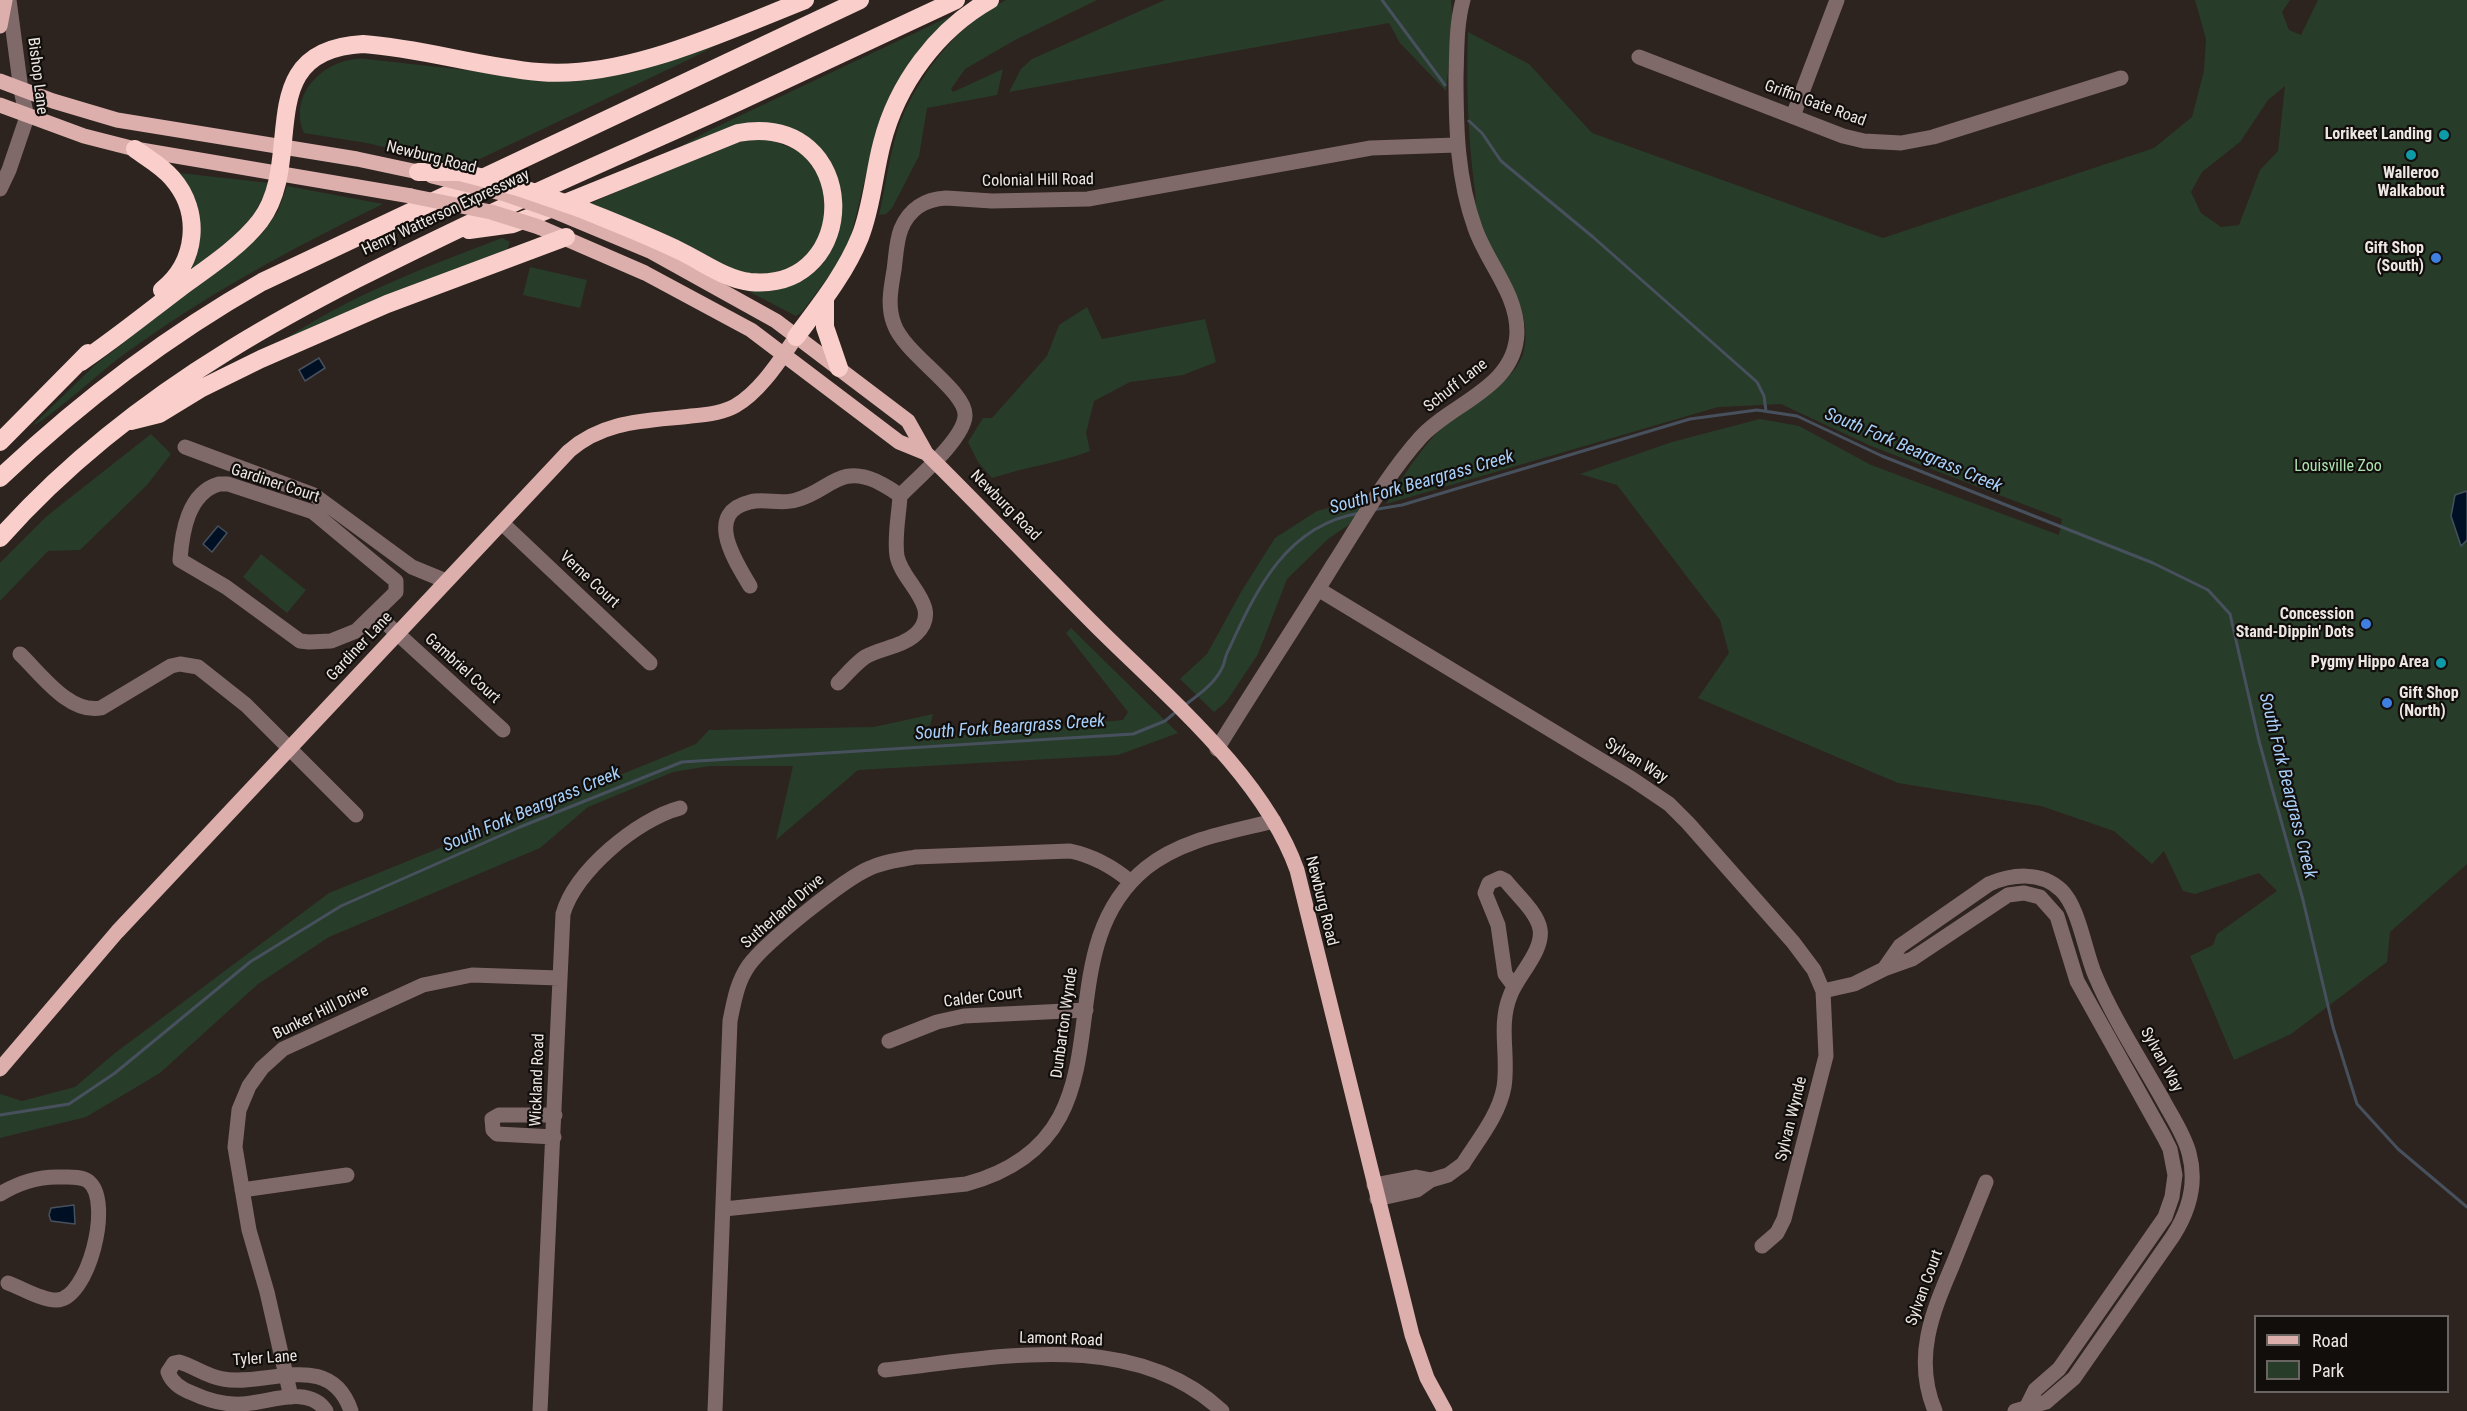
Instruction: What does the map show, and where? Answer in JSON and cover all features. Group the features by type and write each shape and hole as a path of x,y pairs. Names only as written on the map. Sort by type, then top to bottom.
{"highway":[{"path":"0,442 81,362 198,275 244,237 265,214 276,189 291,88 303,68 312,59 340,45 369,44 538,72 597,70 632,64 673,51 805,0"},
{"name":"Henry Watterson Expressway","path":"0,478 91,397 223,304 262,282 860,0"},
{"name":"Henry Watterson Expressway","path":"0,538 51,486 124,423 169,388 249,336 317,297 450,232 956,0"},
{"path":"796,337 825,298 861,235 882,142 904,87 926,54 951,28 990,0"},
{"path":"418,172 460,172 518,187 579,208 680,251 728,276 762,282 795,273 817,256 830,234 835,208 830,180 817,157 809,149 785,135 769,130 752,131 726,138 513,224 450,232"},
{"path":"81,362 96,342 171,283 186,261 191,247 193,223 183,192 163,168 135,149"},
{"path":"124,423 159,414 200,389 261,359 387,304 566,237"},
{"path":"825,298 825,327 838,368"}],"main road":[{"path":"0,26 7,0"},
{"name":"Newburg Road","path":"0,81 21,90 117,120 282,146 418,172 505,194 559,213 659,255 741,300 776,321 908,421 930,457 1194,724 1255,791 1274,820 1297,870 1412,1335 1427,1378 1445,1411"},
{"name":"Newburg Road","path":"0,105 27,117 84,136 135,149 411,196 491,212 566,237 645,273 714,308 751,330 899,442 930,457"},
{"name":"Gardiner Lane","path":"0,1069 111,939 569,450 594,433 625,423 705,415 732,408 755,390 796,337"}],"street":[{"name":"Bishop Lane","path":"0,189 27,117 7,0"},
{"name":"Schuff Lane","path":"1217,749 1359,524 1421,437 1499,376 1510,360 1516,342 1514,310 1475,228 1456,145 1457,52 1463,0"},
{"path":"1793,116 1837,0"},
{"name":"Griffin Gate Road","path":"1639,57 1843,136 1864,141 1901,143 1933,137 2121,78"},
{"name":"Colonial Hill Road","path":"900,496 930,457 961,429 965,414 959,397 908,348 893,322 890,293 898,236 904,221 917,206 935,198 1041,201 1103,197 1371,148 1456,145"},
{"path":"184,447 314,495 412,567 447,581"},
{"path":"750,586 727,544 725,534 729,517 741,505 757,501 796,500 849,475 864,476 892,488 900,496 898,558 905,576 924,603 924,619 915,635 864,658 837,683"},
{"name":"Gardiner Court","path":"219,484 228,484 313,512 396,581 396,592 376,614 356,631 344,636 314,643 300,641 226,587 180,560 182,534 192,507 204,490 219,484"},
{"name":"Verne Court","path":"502,523 650,663"},
{"name":"Sylvan Way","path":"1318,589 1632,779 1669,804 1793,942 1814,969 1823,991 1854,984 1884,969 1912,960 2008,894 2024,893 2040,897 2057,916 2077,981 2170,1149 2175,1175 2172,1197 2164,1216 2059,1369 2035,1390 2021,1408"},
{"path":"376,614 397,634"},
{"name":"Gambriel Court","path":"397,634 503,730"},
{"path":"20,654 67,699 85,709 93,710 171,666 180,664 198,667 246,705 288,750 356,815"},
{"name":"Wickland Road","path":"540,1411 563,914 570,894 579,881 640,827 654,817 680,808"},
{"name":"Dunbarton Wynde","path":"724,1209 950,1187 981,1180 1008,1168 1044,1139 1068,1102 1078,1072 1092,957 1098,936 1109,913 1131,882 1152,864 1176,849 1199,840 1274,820"},
{"name":"Sutherland Drive","path":"715,1411 730,1021 734,996 742,977 757,956 827,898 868,869 915,857 1070,851 1102,862 1131,882"},
{"name":"Sylvan Way","path":"1884,969 1900,946 1989,884 2011,876 2033,877 2053,884 2069,900 2098,982 2185,1140 2192,1176 2190,1198 2184,1220 2074,1378 2046,1402 2021,1408"},
{"path":"1375,1192 1417,1190 1431,1179 1448,1175 1463,1164 1500,1100 1504,1086 1504,1012 1514,986 1535,951 1540,929 1537,920 1506,881 1495,879 1489,883 1485,893 1498,925 1505,974 1514,986"},
{"path":"2062,931 2078,926"},
{"name":"Bunker Hill Drive","path":"291,1397 249,1230 235,1137 238,1110 255,1076 283,1049 398,996 439,980 495,974 559,978"},
{"name":"Sylvan Wynde","path":"1762,1246 1777,1233 1784,1219 1826,1056 1823,991"},
{"name":"Calder Court","path":"889,1041 937,1022 964,1016 1086,1010"},
{"path":"554,1137 498,1134 492,1124 492,1119 499,1115 555,1115"},
{"path":"242,1190 347,1174"},
{"path":"0,1194 17,1183 53,1176 81,1178 93,1186 99,1206 98,1236 78,1285 67,1297 56,1300 8,1283"},
{"name":"Sylvan Court","path":"1935,1411 1925,1377 1926,1336 1986,1182"},
{"path":"2072,1349 2086,1359"},
{"name":"Lamont Road","path":"885,1370 1047,1354 1108,1359 1145,1368 1176,1380 1195,1390 1222,1411"},
{"name":"Tyler Lane","path":"326,1411 316,1400 308,1397 242,1404 224,1403 184,1390 174,1383 168,1372 174,1363 179,1362 222,1379 251,1380 286,1374 317,1376 330,1381 344,1395 351,1411"}],"green space":[{"path":"1006,0 1097,0 1015,40 965,69 951,89 953,92 1003,69 997,95 927,108 919,156 892,208 886,214 879,215 897,131 919,84 957,36 988,10"},
{"path":"1165,0 1451,0 1453,24 1446,91 1400,43 1389,23 1009,92 1021,69 1032,59"},
{"name":"Louisville Zoo","path":"2195,0 2290,0 2282,12 2289,30 2301,35 2318,0 2467,0 2467,864 2390,932 2387,962 2291,1034 2234,1060 2190,956 2213,945 2217,934 2277,891 2259,873 2195,894 2183,891 2164,851 2152,864 2114,831 2041,806 1898,783 1698,698 1729,653 1720,620 1617,485 1580,474 1672,442 1760,419 1799,426 1871,465 2059,535 2062,519 1871,446 1781,404 1718,407 1386,504 1402,478 1433,437 1508,378 1523,354 1526,337 1520,304 1477,219 1468,112 1468,32 1529,64 1592,133 1883,238 2154,148 2192,117 2204,71 2206,39","holes":["2285,86 2278,151 2260,170 2239,225 2221,227 2201,213 2191,192 2202,172 2240,142 2268,100"]},
{"path":"955,14 872,150 851,236 837,265 802,312 796,316 742,288 780,285 840,218 797,134 681,146 712,129"},
{"path":"737,34 694,57 465,166 367,143 304,133 300,118 301,104 314,80 337,64 351,60 366,59 528,77"},
{"path":"765,138 802,152 824,184 826,221 810,253 791,267 771,274 740,273 589,204 733,142"},
{"path":"179,173 270,183 248,226 192,269"},
{"path":"287,186 383,204 280,256 214,294 119,358 61,406 33,425 95,365 262,234 278,211"},
{"path":"502,238 510,242 507,250 281,342 333,310 360,297"},
{"path":"530,267 587,280 580,308 523,295"},
{"path":"1087,307 1102,339 1205,319 1216,362 1183,375 1130,382 1094,401 1086,433 1090,451 992,478 978,462 968,442 983,418 992,418 1047,356 1059,325"},
{"path":"151,434 171,454 147,485 80,550 48,551 0,601 0,563 47,516"},
{"path":"1370,497 1350,524 1328,539 1287,579 1258,654 1226,702 1214,712 1180,679 1207,654 1241,592 1275,538 1317,511"},
{"path":"261,554 306,590 287,613 243,577"},
{"path":"1071,628 1178,733 1118,755 858,770 776,840 793,766 710,766 673,772 588,807 540,848 329,937 258,984 160,1073 86,1117 0,1138 0,1094 22,1101 75,1087 115,1053 329,893 696,744 709,730 874,727 933,714 929,729 941,737 1123,720 1128,712 1066,633"}],"water":[{"path":"319,358 325,368 305,381 299,370"},
{"path":"2467,491 2467,540 2461,546 2451,516 2455,495"},
{"path":"218,526 227,533 212,552 203,544"},
{"path":"74,1205 75,1224 51,1221 49,1215 51,1208"}],"waterway":[{"path":"1382,0 1445,85"},
{"path":"1469,121 1482,133 1501,161 1593,237 1757,382 1764,396 1766,411"},
{"name":"South Fork Beargrass Creek","path":"1372,510 1402,505 1690,419 1757,410 1797,416 1882,456 2153,563 2208,590 2230,614 2259,741 2303,900 2333,1027 2357,1104 2398,1149 2467,1207"},
{"name":"South Fork Beargrass Creek","path":"1185,705 1218,675 1251,604 1264,582 1294,545 1313,531 1335,520 1360,513"},
{"name":"South Fork Beargrass Creek","path":"0,1115 69,1104 115,1073 250,962 341,906 520,827 682,762 1133,734 1165,721 1177,711"}],"place":[{"name":"Lorikeet Landing","path":"2444,135"},
{"name":"Walleroo Walkabout","path":"2411,155"},
{"name":"Gift Shop (South)","path":"2436,258"},
{"name":"Concession Stand-Dippin' Dots","path":"2366,624"},
{"name":"Pygmy Hippo Area","path":"2441,663"},
{"name":"Gift Shop (North)","path":"2387,703"}]}
